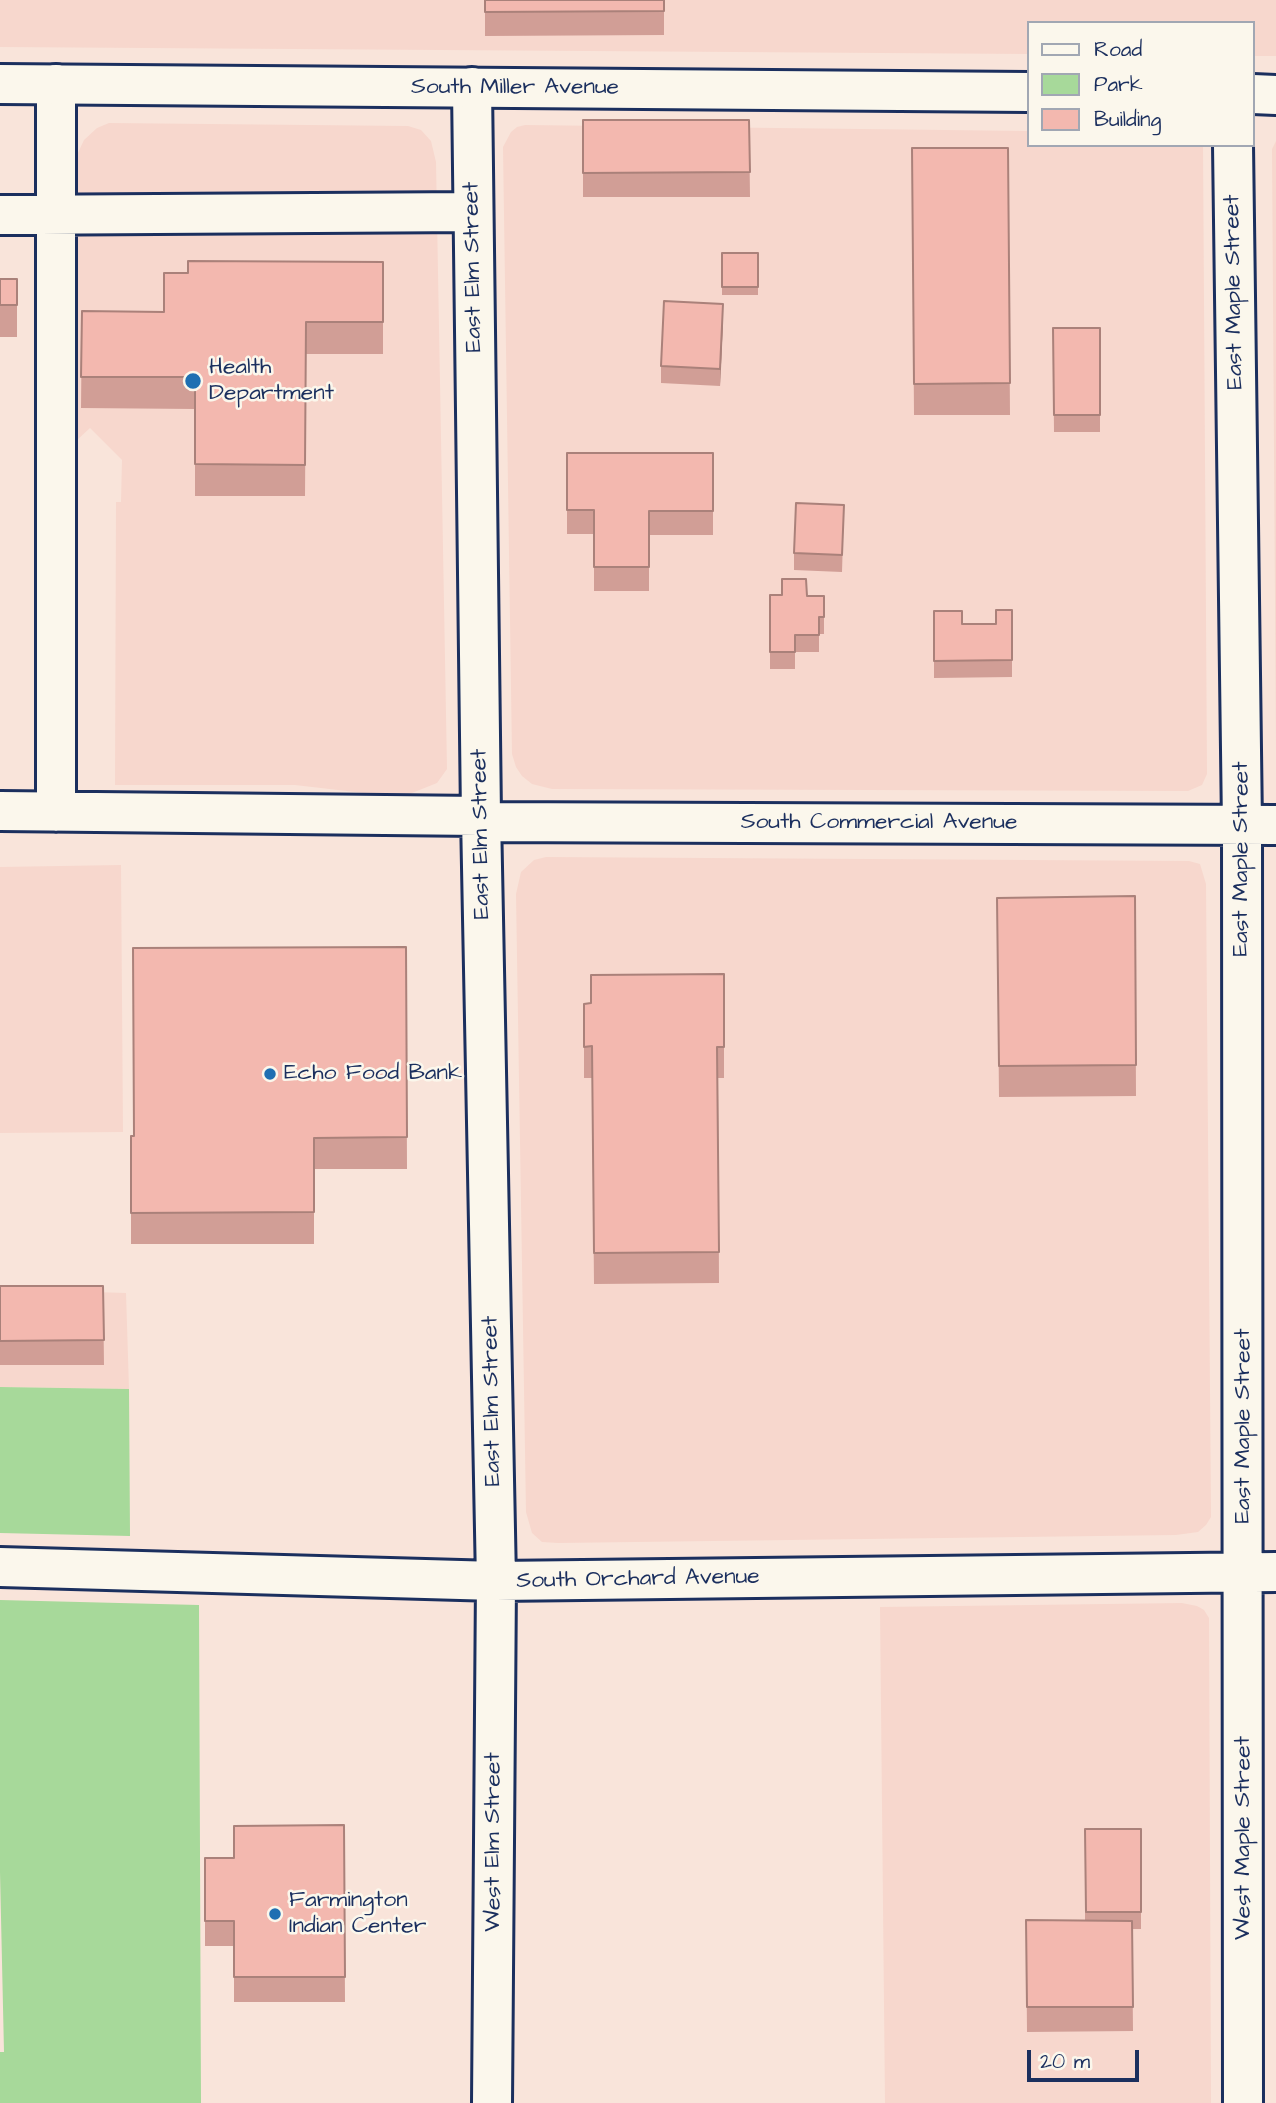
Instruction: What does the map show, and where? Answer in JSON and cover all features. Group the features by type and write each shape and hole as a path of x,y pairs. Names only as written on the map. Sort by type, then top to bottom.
{"street":[{"name":"South Miller Avenue","path":"0,84 1028,92"},
{"path":"56,84 56,812"},
{"name":"East Elm Street","path":"472,87 481,819 496,1581"},
{"path":"1255,94 1276,94"},
{"name":"East Maple Street","path":"1233,147 1259,825 1260,1572"},
{"path":"0,215 472,212"},
{"name":"South Commercial Avenue","path":"0,811 481,819 1259,825"},
{"name":"South Orchard Avenue","path":"0,1567 496,1581 1260,1572"},
{"name":"West Maple Street","path":"1243,2103 1260,1572"},
{"name":"West Elm Street","path":"492,2103 496,1581"}],"shaded area":[{"path":"0,0 1276,0 1276,56 1255,56 1255,21 1028,21 1028,54 0,47"},
{"path":"109,123 408,126 421,130 431,141 436,162 447,769 437,783 407,795 381,795 295,785 115,785 116,502 121,502 122,460 90,428 76,441 77,155 84,140 97,128"},
{"path":"517,127 1028,131 1028,147 1203,147 1207,774 1202,785 1188,791 552,789 532,784 522,776 512,754 503,147"},
{"path":"1276,141 1276,751 1272,149"},
{"path":"546,857 1189,861 1200,864 1206,884 1211,1517 1206,1525 1198,1532 1176,1535 558,1543 542,1542 532,1533 526,1512 516,894 521,872 534,860"},
{"path":"121,865 123,1132 0,1133 0,867"},
{"path":"0,1289 126,1293 129,1389 0,1387"},
{"path":"1182,1603 1197,1606 1204,1610 1209,1618 1211,2103 885,2103 880,1607"}],"green space":[{"path":"0,1387 129,1389 130,1536 0,1533"},
{"path":"0,1600 199,1605 201,2103 0,2103 0,2052 4,2052 0,1872"}],"building":[{"path":"485,0 664,0 664,11 485,12"},
{"path":"583,120 749,120 750,172 583,173"},
{"path":"912,148 1008,148 1010,383 914,384"},
{"path":"722,253 758,253 758,287 722,287"},
{"name":"Health Department","path":"188,261 383,262 383,322 306,322 305,465 195,464 195,377 81,377 82,311 164,312 164,273 188,273"},
{"path":"0,279 17,279 17,305 0,305"},
{"path":"664,301 723,304 720,369 661,366"},
{"path":"1053,328 1100,328 1100,415 1054,415"},
{"path":"567,453 713,453 713,511 649,511 649,567 594,567 594,510 567,510"},
{"path":"796,503 844,505 842,555 794,553"},
{"path":"782,579 806,579 807,596 824,596 824,617 819,617 819,635 795,635 795,652 770,652 770,595 782,595"},
{"path":"996,610 1012,610 1012,660 934,661 934,611 962,611 962,624 996,624"},
{"path":"1135,896 1136,1065 999,1066 997,898"},
{"name":"Echo Food Bank","path":"406,947 407,1137 314,1138 314,1212 131,1213 131,1136 134,1136 133,948"},
{"path":"724,974 724,1047 717,1047 719,1252 594,1253 592,1046 584,1047 584,1004 591,1003 591,975"},
{"path":"0,1286 103,1286 104,1340 0,1341"},
{"name":"Farmington Indian Center","path":"344,1825 345,1977 234,1977 234,1921 205,1921 205,1858 234,1858 234,1826"},
{"path":"1085,1829 1141,1829 1141,1912 1086,1912"},
{"path":"1026,1920 1132,1921 1133,2007 1027,2007"}],"place":[{"name":"Health Department","path":"193,381"},
{"name":"Echo Food Bank","path":"270,1074"},
{"name":"Farmington Indian Center","path":"275,1914"}]}
